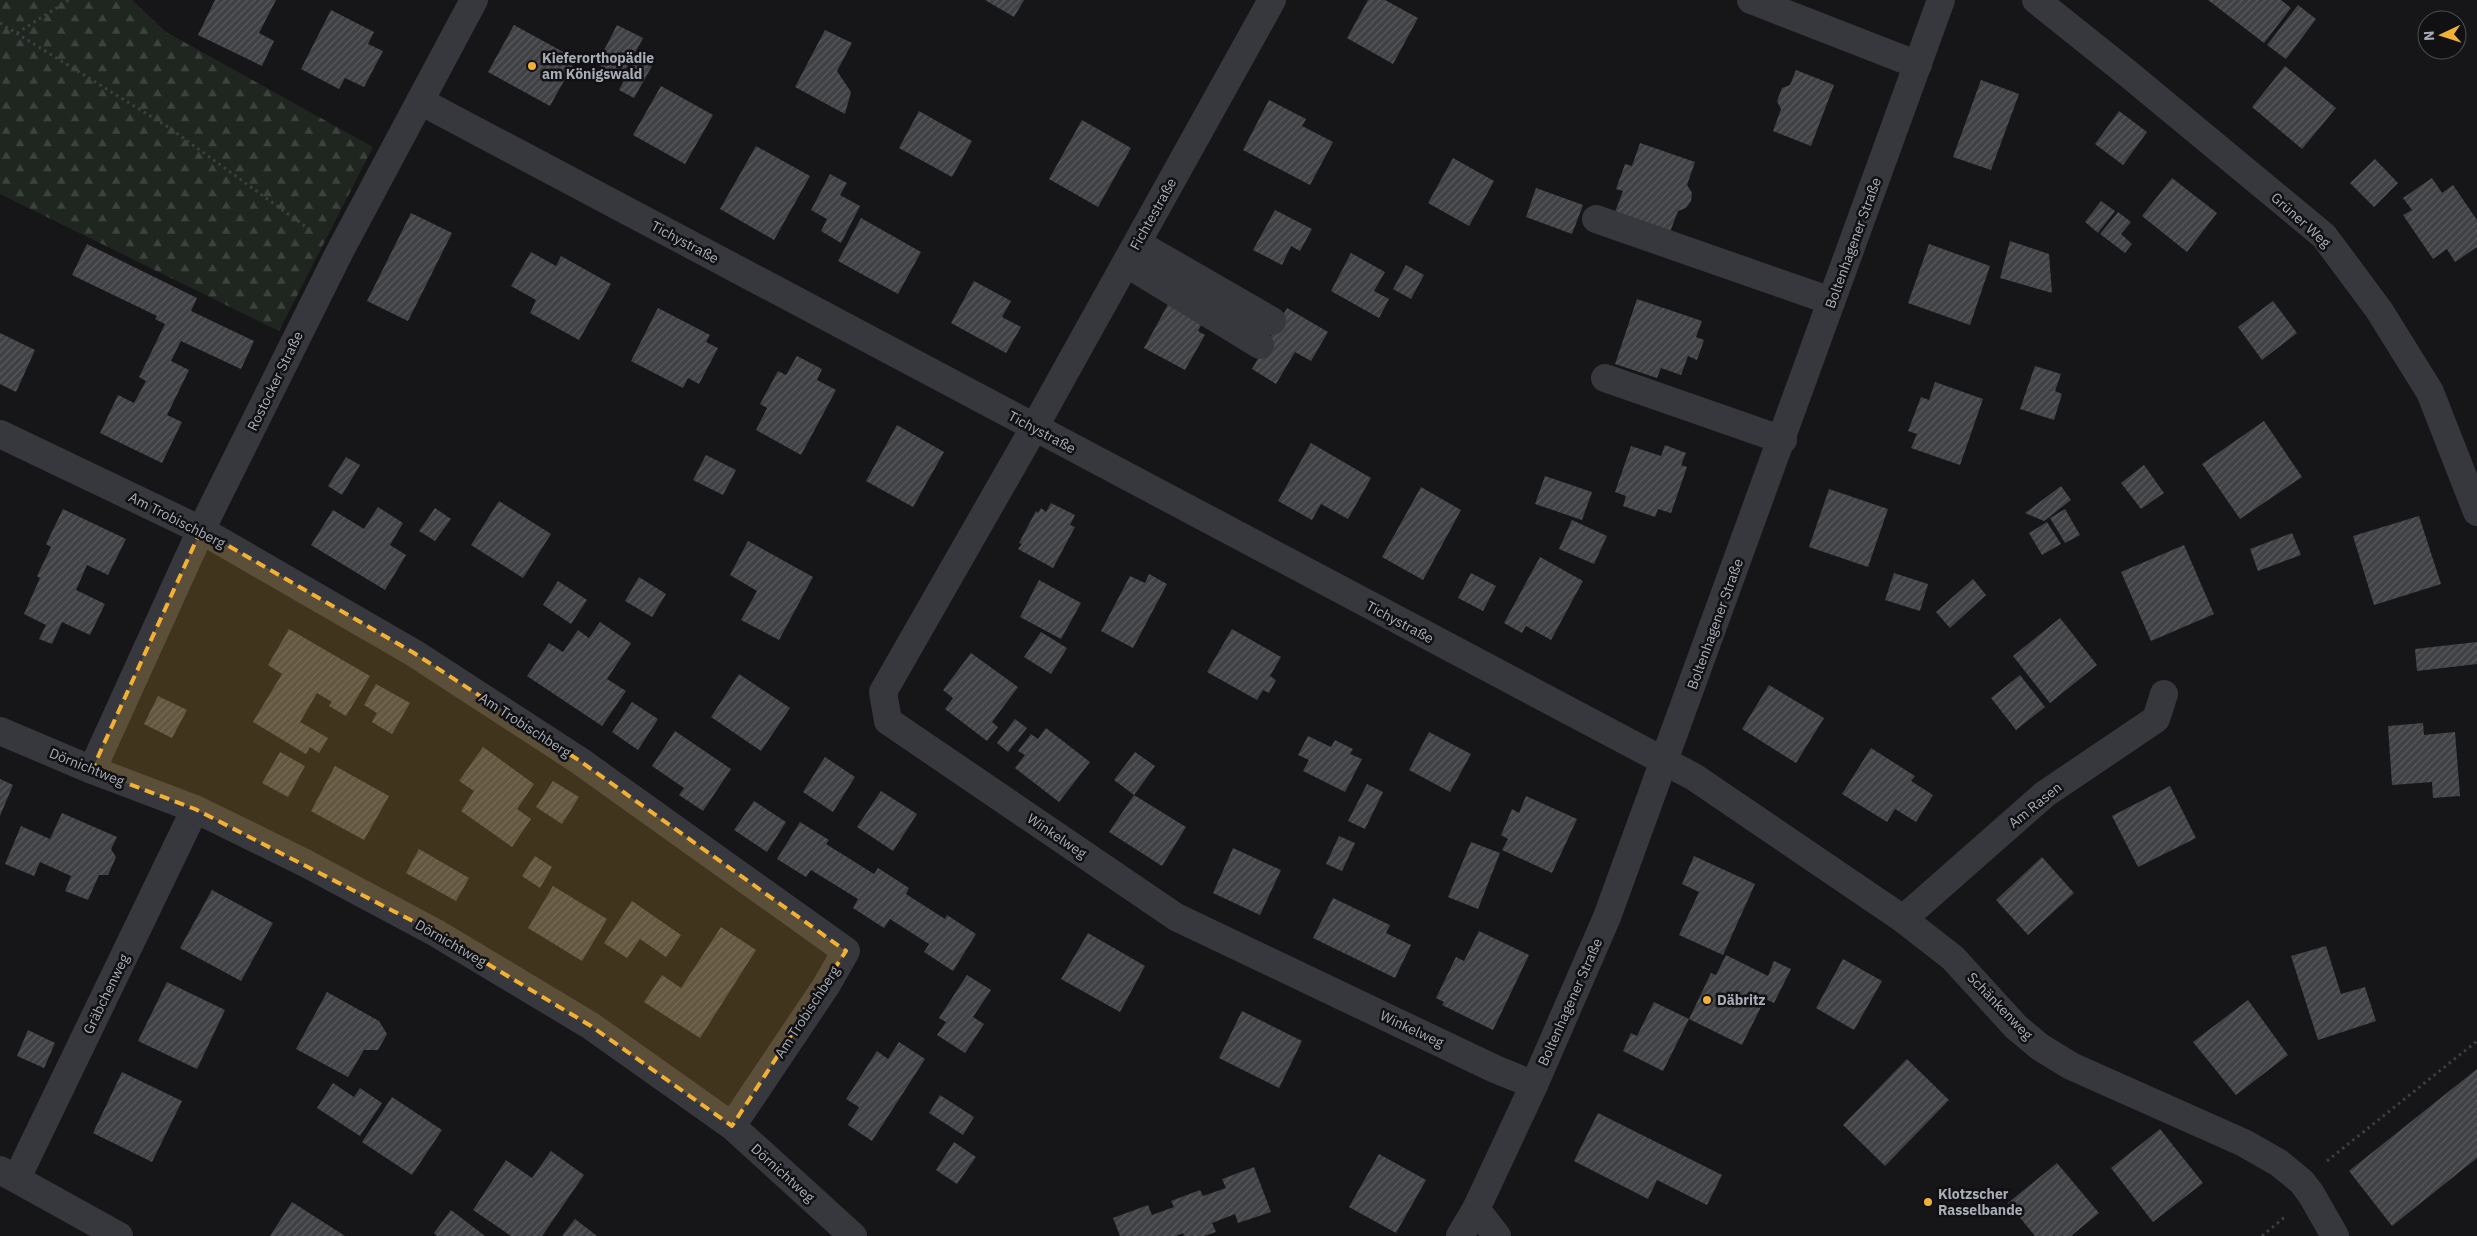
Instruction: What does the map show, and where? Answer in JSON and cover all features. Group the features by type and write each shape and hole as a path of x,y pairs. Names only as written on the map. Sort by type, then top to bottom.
{"street":[{"name":"Rostocker Straße","path":"92,770 201,530 340,251 474,0"},
{"name":"Fichtestraße","path":"1034,428 1272,0"},
{"path":"1751,0 1918,65"},
{"name":"Boltenhagener Straße","path":"1460,1236 1476,1209 1534,1085 1607,917 1783,440 1831,301 1941,0"},
{"name":"Grüner Weg","path":"2036,0 2324,236 2379,310 2430,392 2477,512"},
{"name":"Tichystraße","path":"420,101 1665,761"},
{"path":"1596,219 1831,301"},
{"path":"1131,253 1266,333"},
{"path":"1605,378 1783,440"},
{"name":"Winkelweg","path":"1034,428 883,692 888,721 1176,917 1495,1069 1534,1085"},
{"name":"Am Trobischberg","path":"0,434 201,530 414,654 580,761 846,951 826,986 732,1126"},
{"name":"Am Rasen","path":"1903,919 2045,794 2156,720 2164,694"},
{"name":"Dörnichtweg","path":"0,731 92,770 195,810 304,863 436,933 591,1026 732,1126 854,1236"},
{"name":"Schänkenweg","path":"1665,761 1694,777 1903,919 1953,958 2016,1026 2040,1048 2071,1066 2244,1144 2279,1163 2302,1182 2335,1236"},
{"name":"Gräbchenweg","path":"8,1174 195,810"},
{"path":"8,1174 119,1236"},
{"path":"1476,1209 1497,1236"}],"path":[{"path":"16,33 69,0"},
{"path":"0,23 168,127 340,251"},
{"path":"2302,1182 2477,1041"}],"highlighted area":[{"path":"201,530 414,653 580,761 846,951 732,1126 591,1026 436,933 195,809 92,770"}],"green space":[{"path":"0,0 132,0 166,32 373,147 279,331 0,194"}],"building":[{"path":"215,0 276,0 259,33 274,41 262,66 198,35"},
{"path":"985,0 1024,0 1014,17"},
{"path":"1368,0 1385,0 1418,18 1393,64 1347,38"},
{"path":"2208,0 2281,0 2291,8 2264,43"},
{"path":"2298,5 2316,19 2286,59 2267,45"},
{"path":"331,10 374,32 368,44 383,51 364,87 345,78 339,89 301,69"},
{"name":"Kieferorthopädie am Königswald","path":"514,25 576,59 550,106 488,72"},
{"path":"617,25 643,38 622,77 597,64"},
{"path":"825,30 852,43 837,71 851,92 845,114 795,87"},
{"path":"636,58 652,66 634,98 619,90"},
{"path":"2285,66 2336,108 2302,149 2252,107"},
{"path":"1796,70 1834,85 1811,146 1773,131 1781,109 1777,101 1782,88 1790,85"},
{"path":"1981,80 2019,94 1991,170 1953,157"},
{"path":"661,86 713,115 685,164 633,135"},
{"path":"1269,100 1306,119 1302,126 1333,142 1310,185 1243,150"},
{"path":"919,111 972,141 952,177 899,148"},
{"path":"2119,111 2147,132 2123,165 2095,144"},
{"path":"1082,120 1131,148 1098,207 1049,179"},
{"path":"1640,143 1695,162 1687,185 1692,193 1691,201 1686,208 1678,211 1670,232 1615,212 1623,191 1616,189 1625,164 1632,166"},
{"path":"756,146 810,176 774,240 720,209"},
{"path":"1453,158 1494,181 1469,226 1428,203"},
{"path":"2375,159 2398,183 2374,207 2350,183"},
{"path":"830,174 847,183 840,195 860,206 841,243 821,231 827,219 811,210"},
{"path":"2172,178 2217,213 2187,252 2142,216"},
{"path":"2432,178 2442,193 2453,185 2477,220 2477,247 2455,262 2447,249 2433,259 2403,215 2412,210 2403,198"},
{"path":"1536,188 1583,205 1572,234 1526,217"},
{"path":"2101,201 2115,211 2098,233 2085,222"},
{"path":"1275,210 1312,229 1300,251 1291,246 1282,265 1253,250"},
{"path":"2118,212 2131,222 2121,234 2132,244 2125,253 2100,234"},
{"path":"411,213 452,233 408,321 367,301"},
{"path":"861,218 921,252 898,294 838,261"},
{"path":"2010,241 2049,254 2052,293 2000,278"},
{"path":"87,244 197,298 191,311 254,341 241,369 181,341 171,361 189,370 167,415 182,422 162,463 100,433 118,395 134,403 146,381 139,377 165,324 155,319 157,316 72,275"},
{"path":"1929,244 1990,266 1970,325 1908,303"},
{"path":"531,252 556,266 561,256 611,284 579,340 530,313 536,300 511,286"},
{"path":"1351,253 1385,272 1374,291 1389,299 1379,318 1331,291"},
{"path":"1406,265 1424,275 1411,299 1393,289"},
{"path":"974,281 1011,301 1002,317 1021,327 1006,353 951,323"},
{"path":"1171,299 1205,318 1198,331 1205,335 1185,370 1144,348"},
{"path":"1637,299 1702,321 1696,337 1704,340 1697,360 1688,356 1681,375 1661,368 1657,378 1615,364"},
{"path":"2273,301 2297,333 2262,360 2238,327"},
{"path":"658,308 710,335 706,342 718,348 699,384 688,378 683,388 631,361"},
{"path":"1287,308 1328,332 1311,361 1295,352 1276,384 1252,369"},
{"path":"0,333 35,350 16,392 0,384"},
{"path":"797,356 822,369 817,380 836,390 801,455 756,430 767,408 760,404 778,371 786,375"},
{"path":"2035,366 2061,374 2055,391 2062,394 2054,420 2020,409"},
{"path":"1935,382 1983,399 1960,465 1911,448 1917,434 1908,431 1921,397 1929,400"},
{"path":"2264,421 2302,477 2240,519 2202,464"},
{"path":"897,425 944,452 913,507 866,481"},
{"path":"1311,443 1371,478 1348,519 1321,504 1312,520 1278,501"},
{"path":"1665,445 1686,453 1681,465 1687,467 1671,513 1658,509 1655,517 1623,506 1626,496 1615,492 1631,446 1661,456"},
{"path":"706,455 736,470 723,495 693,480"},
{"path":"346,457 360,465 342,495 328,486"},
{"path":"2144,465 2164,493 2141,509 2121,483"},
{"path":"1545,476 1592,492 1582,520 1535,504"},
{"path":"2061,486 2071,500 2044,521 2025,513"},
{"path":"1421,487 1461,510 1423,580 1382,557"},
{"path":"1829,489 1888,509 1868,567 1809,547"},
{"path":"499,501 551,534 523,578 471,545"},
{"path":"1051,503 1075,515 1070,525 1075,527 1053,568 1018,549 1022,544 1019,543 1036,511 1038,513 1041,508 1046,512"},
{"path":"378,507 403,523 390,545 406,555 385,590 311,545 333,510 364,529"},
{"path":"435,508 451,519 435,541 419,531"},
{"path":"63,509 126,539 108,575 87,565 76,590 105,604 90,635 62,622 52,644 39,639 46,625 24,614 40,578 37,576 51,547 46,544"},
{"path":"2065,509 2080,535 2065,543 2050,518"},
{"path":"2419,516 2441,584 2374,605 2353,536"},
{"path":"1572,520 1607,536 1594,564 1559,549"},
{"path":"2047,522 2061,544 2042,555 2029,533"},
{"path":"2292,533 2301,555 2258,571 2250,549"},
{"path":"748,541 813,577 779,640 741,620 757,591 730,575"},
{"path":"2184,545 2214,614 2151,641 2121,572"},
{"path":"1540,557 1583,581 1551,640 1526,626 1522,633 1504,623"},
{"path":"1471,573 1496,586 1483,611 1458,598"},
{"path":"1894,573 1928,584 1920,611 1885,600"},
{"path":"1149,574 1167,584 1133,648 1101,631 1130,576 1145,583"},
{"path":"639,577 666,594 652,617 625,601"},
{"path":"1973,579 1986,595 1950,628 1936,612"},
{"path":"1039,580 1081,603 1061,639 1020,617"},
{"path":"558,581 587,600 571,624 543,605"},
{"path":"2060,618 2097,665 2050,703 2013,656"},
{"path":"600,622 631,643 607,679 626,691 602,726 527,676 549,643 563,652 578,630 589,638"},
{"path":"289,629 370,676 346,716 329,706 332,702 317,693 300,722 328,738 319,753 310,747 306,754 253,722 282,674 268,665"},
{"path":"1232,629 1281,657 1270,676 1276,680 1269,693 1263,690 1257,700 1207,672"},
{"path":"1041,632 1067,648 1051,674 1024,657"},
{"path":"2477,642 2477,664 2417,671 2415,649"},
{"path":"971,653 1018,687 992,722 998,727 987,741 945,709 953,698 943,690"},
{"path":"739,674 790,708 761,751 711,717"},
{"path":"2020,675 2045,707 2016,730 1991,698"},
{"path":"376,684 410,703 392,734 372,722 377,713 364,705"},
{"path":"1769,685 1824,718 1796,763 1742,729"},
{"path":"158,696 187,710 172,738 144,724"},
{"path":"632,702 658,719 638,750 612,732"},
{"path":"1015,719 1027,728 1008,752 997,743"},
{"path":"2423,723 2424,735 2455,732 2460,796 2433,798 2432,782 2392,785 2388,726"},
{"path":"1046,728 1090,762 1059,802 1015,768 1025,755 1018,751 1031,734 1038,739"},
{"path":"675,731 731,769 703,811 679,795 684,788 652,766"},
{"path":"1429,732 1471,754 1450,792 1409,770"},
{"path":"1308,736 1331,747 1335,740 1353,749 1350,754 1362,759 1345,792 1303,771 1309,760 1298,755"},
{"path":"483,747 534,784 517,809 531,819 512,847 461,811 474,791 459,781"},
{"path":"1871,748 1915,776 1911,781 1933,795 1916,822 1895,809 1887,822 1842,794"},
{"path":"280,752 305,766 288,797 262,783"},
{"path":"1135,752 1155,766 1134,795 1114,780"},
{"path":"825,757 855,777 833,812 803,792"},
{"path":"335,766 389,796 364,840 311,811"},
{"path":"0,779 13,785 0,816"},
{"path":"553,781 579,797 562,824 536,807"},
{"path":"1367,784 1383,792 1365,829 1348,821"},
{"path":"2170,786 2196,838 2138,867 2112,816"},
{"path":"881,791 917,814 893,851 857,827"},
{"path":"1134,795 1186,827 1162,866 1109,832"},
{"path":"1526,796 1577,819 1552,873 1502,850 1508,839 1501,835 1512,809 1519,813"},
{"path":"754,801 786,822 767,852 734,830"},
{"path":"62,813 117,837 111,849 116,857 108,875 99,875 88,900 65,891 71,876 40,862 34,876 5,864 21,826 50,839"},
{"path":"800,822 829,840 826,844 874,874 878,868 909,888 906,894 945,919 947,915 976,934 953,971 924,952 929,944 890,919 884,928 853,908 858,899 811,870 806,877 777,859"},
{"path":"1339,836 1355,843 1342,871 1326,864"},
{"path":"1471,842 1500,853 1478,909 1448,897"},
{"path":"1233,848 1281,870 1260,915 1213,893"},
{"path":"419,849 469,878 456,901 406,873"},
{"path":"535,856 552,867 540,888 522,876"},
{"path":"1694,856 1755,884 1723,955 1679,935 1699,892 1682,884"},
{"path":"2042,857 2074,893 2028,935 1996,900"},
{"path":"553,886 607,919 582,961 528,928"},
{"path":"212,890 273,923 241,981 180,948"},
{"path":"1333,898 1390,925 1386,933 1411,945 1395,978 1313,938"},
{"path":"632,901 681,935 666,957 640,939 627,958 604,943"},
{"path":"721,927 756,950 700,1038 644,1002 662,975 681,988"},
{"path":"1479,931 1529,955 1493,1030 1442,1005 1444,1002 1436,998 1456,957 1464,961"},
{"path":"1088,933 1145,966 1120,1012 1061,979"},
{"path":"2326,946 2341,994 2365,987 2376,1021 2318,1040 2291,956"},
{"path":"1726,955 1768,976 1774,961 1791,969 1774,1003 1765,999 1742,1045 1689,1019 1711,973 1716,975"},
{"path":"1843,959 1882,981 1854,1030 1816,1008"},
{"path":"967,975 991,990 973,1017 984,1024 965,1053 937,1035 946,1022 939,1018"},
{"path":"167,982 225,1010 197,1069 138,1041"},
{"path":"327,992 379,1021 387,1034 378,1050 364,1050 348,1077 296,1049"},
{"path":"2248,1000 2288,1055 2236,1095 2193,1042"},
{"path":"1654,1002 1689,1019 1663,1071 1623,1051 1631,1033 1637,1036"},
{"path":"1242,1011 1302,1041 1279,1088 1219,1058"},
{"path":"28,1030 55,1043 44,1068 17,1056"},
{"path":"899,1042 925,1059 872,1141 848,1125 859,1107 846,1099 877,1051 888,1059"},
{"path":"1907,1059 1949,1100 1885,1166 1843,1125"},
{"path":"2477,1069 2477,1158 2392,1226 2349,1171"},
{"path":"122,1072 182,1101 152,1162 93,1133"},
{"path":"333,1083 354,1097 360,1088 382,1103 360,1136 317,1108"},
{"path":"940,1095 974,1117 963,1135 929,1113"},
{"path":"392,1097 442,1130 412,1175 362,1142"},
{"path":"1598,1113 1722,1175 1707,1205 1657,1180 1648,1199 1574,1161"},
{"path":"2160,1129 2203,1183 2153,1222 2111,1168"},
{"path":"954,1142 976,1157 957,1184 936,1170"},
{"path":"551,1151 584,1175 542,1236 511,1236 473,1210 506,1160 532,1178"},
{"path":"1379,1154 1426,1180 1396,1233 1349,1207"},
{"path":"2057,1163 2099,1213 2071,1236 2035,1236 2008,1203"},
{"path":"1254,1167 1271,1212 1238,1223 1235,1214 1212,1223 1216,1232 1204,1236 1184,1236 1183,1233 1176,1236 1120,1236 1113,1218 1148,1205 1152,1215 1174,1207 1171,1201 1200,1190 1203,1196 1226,1188 1222,1179"},
{"path":"292,1202 345,1236 270,1236"},
{"path":"451,1210 485,1236 437,1236 434,1233"},
{"path":"575,1219 597,1236 562,1236"}],"place":[{"name":"Kieferorthopädie am Königswald","path":"532,66"},
{"name":"Däbritz","path":"1707,1000"},
{"name":"Klotzscher Rasselbande","path":"1928,1202"}]}
